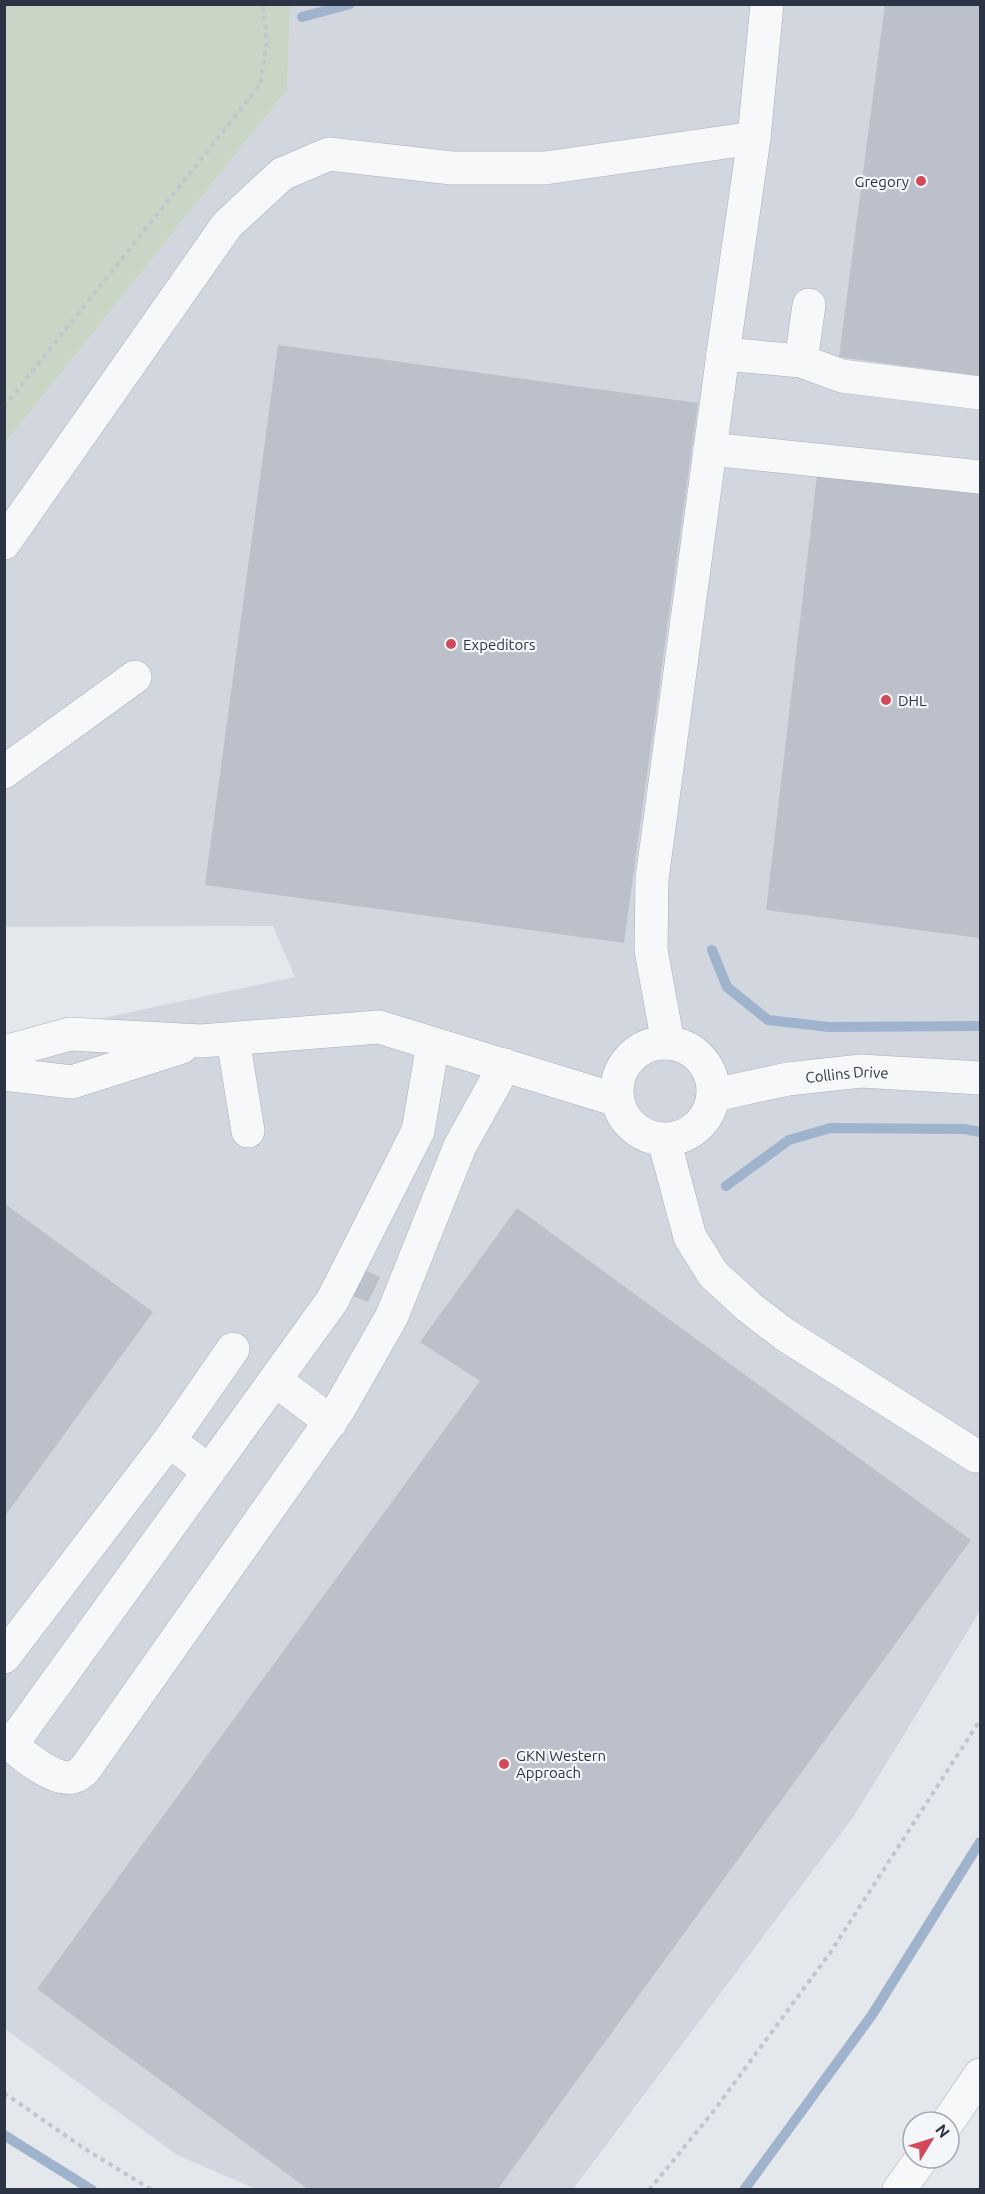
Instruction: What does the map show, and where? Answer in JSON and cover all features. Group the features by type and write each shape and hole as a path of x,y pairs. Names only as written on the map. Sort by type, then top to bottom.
{"street":[{"path":"668,1042 651,950 652,879 754,138 767,4"},
{"path":"4,543 227,225 282,174 329,154 452,168 545,168 754,138"},
{"path":"801,361 808,305"},
{"path":"723,354 801,361 842,376 981,393"},
{"path":"710,449 981,477"},
{"path":"4,772 135,677"},
{"path":"4,1052 69,1034 217,1040 379,1027 617,1100"},
{"path":"4,1074 72,1082 217,1040"},
{"path":"217,1040 248,1131"},
{"path":"668,1042 692,1050 706,1064 713,1080 714,1095 708,1117 696,1130 680,1138 664,1140 636,1131 623,1116 617,1100 617,1086 627,1061 640,1050 668,1042"},
{"path":"433,1044 418,1131 332,1301 8,1742 48,1773 74,1777 85,1769 331,1422 393,1316 460,1146 505,1065"},
{"name":"Collins Drive","path":"714,1095 788,1079 861,1071 981,1078"},
{"path":"664,1140 690,1237 713,1274 749,1307 784,1334 976,1456"},
{"path":"4,1657 169,1441 232,1349"},
{"path":"275,1380 331,1422"},
{"path":"169,1441 209,1471"},
{"path":"956,2110 981,2075"},
{"path":"899,2190 913,2170"}],"path":[{"path":"4,407 260,85 267,42 263,4"},
{"path":"649,2190 713,2112 830,1953 981,1720"},
{"path":"4,2093 152,2190"}],"shaded area":[{"path":"290,5 980,5 980,1611 854,1816 573,2189 256,2189 177,2155 5,2029 5,1039 295,977 273,926 5,927 5,443 287,90"}],"green space":[{"path":"5,4 290,5 287,90 5,443"}],"building":[{"name":"Gregory","path":"885,4 980,4 980,376 839,357"},
{"name":"Expeditors","path":"278,345 698,403 624,943 205,885"},
{"name":"DHL","path":"818,467 980,490 980,938 766,910"},
{"path":"5,1204 153,1312 5,1516"},
{"name":"GKN Western Approach","path":"517,1208 971,1540 497,2190 309,2190 37,1989 480,1381 420,1342"},
{"path":"365,1270 380,1277 368,1302 353,1296"}],"waterway":[{"path":"302,17 350,4"},
{"path":"712,950 727,987 768,1020 829,1027 980,1026"},
{"path":"726,1186 789,1140 830,1128 964,1129 980,1132"},
{"path":"744,2190 872,2015 980,1842"},
{"path":"4,2135 92,2190"}],"place":[{"name":"Gregory","path":"921,181"},
{"name":"Expeditors","path":"451,644"},
{"name":"DHL","path":"886,700"},
{"name":"GKN Western Approach","path":"504,1764"}]}
